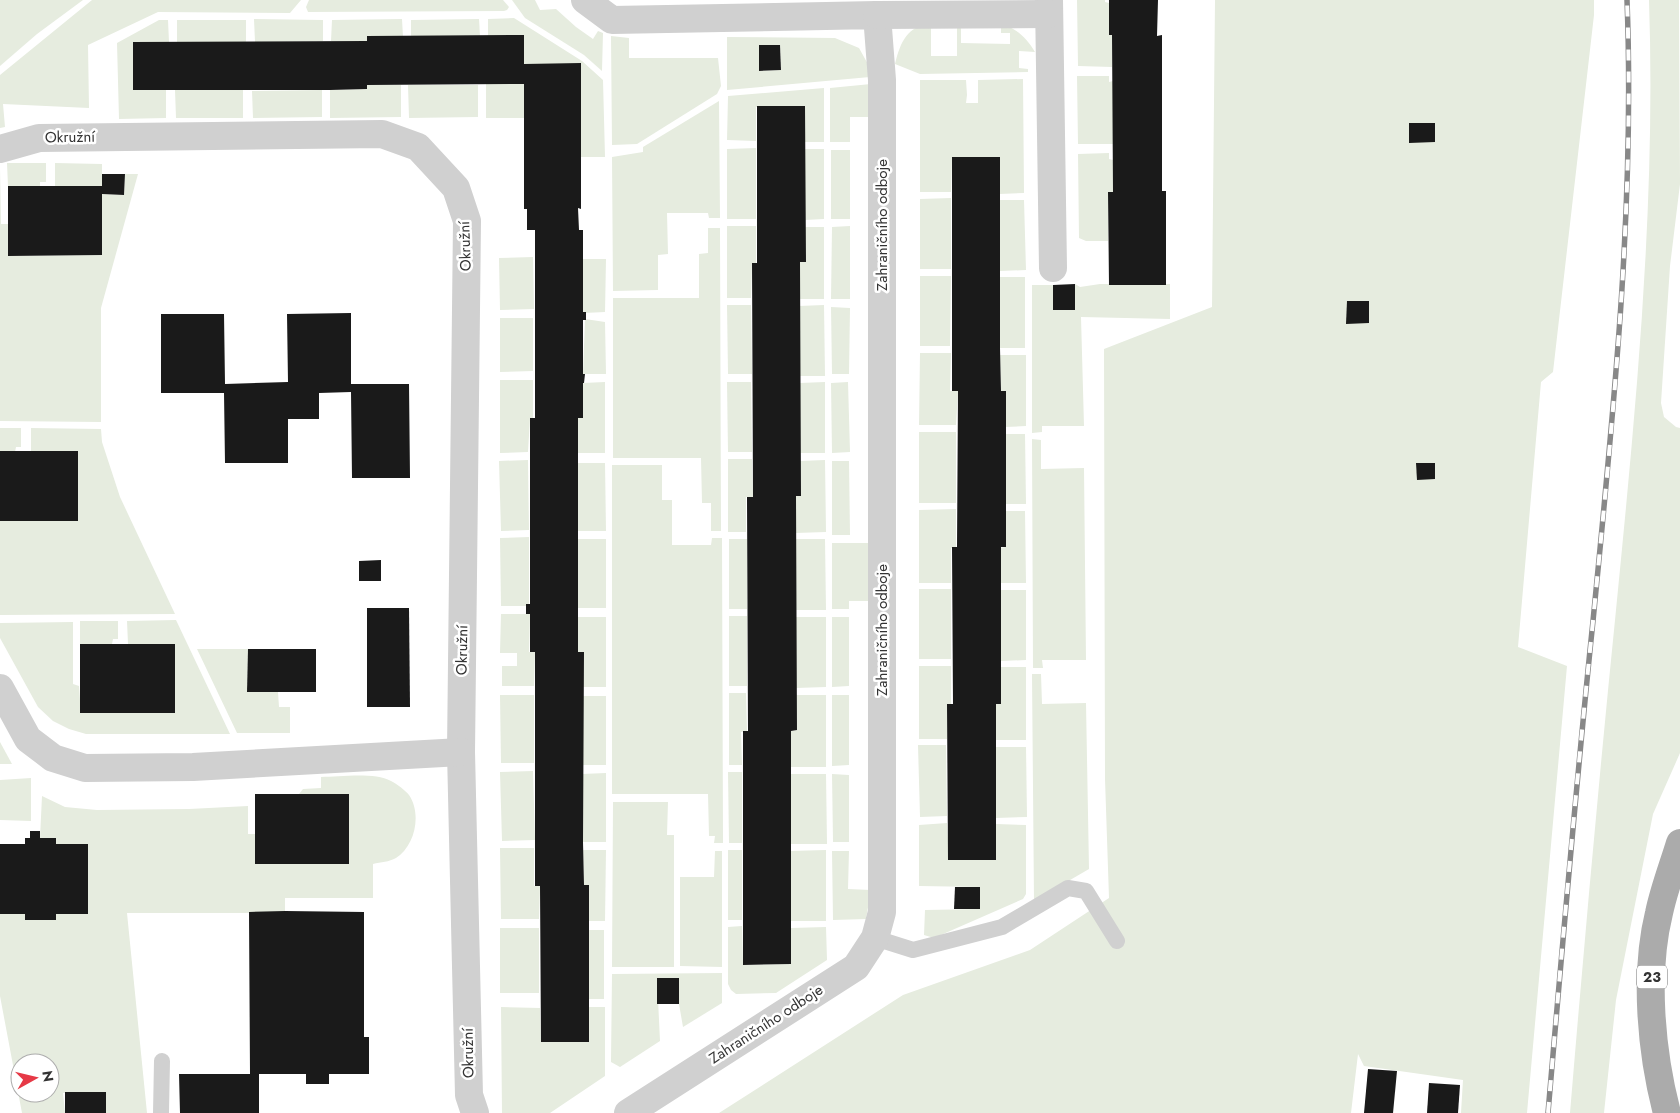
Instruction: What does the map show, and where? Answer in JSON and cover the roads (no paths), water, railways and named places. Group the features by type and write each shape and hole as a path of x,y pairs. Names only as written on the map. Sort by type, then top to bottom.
{"main road":[{"name":"23","path":"1667,1113 1656,1054 1651,997 1652,957 1658,914 1680,843"}],"street":[{"path":"585,0 612,20 877,16 1049,7 1053,268"},
{"name":"Zahraničního odboje","path":"628,1113 856,967 875,938 882,912 882,80 877,16"},
{"name":"Okružní","path":"0,149 39,138 382,134 418,147 456,188 467,221 461,752 469,1095 475,1113"},
{"path":"0,688 28,739 53,758 85,768 193,767 461,752"}],"lane":[{"path":"875,938 913,950 1002,927 1068,888 1086,891 1117,941"},
{"path":"161,1113 162,1061"}],"railway":[{"path":"1548,1113 1615,389 1628,156 1627,0"}]}
